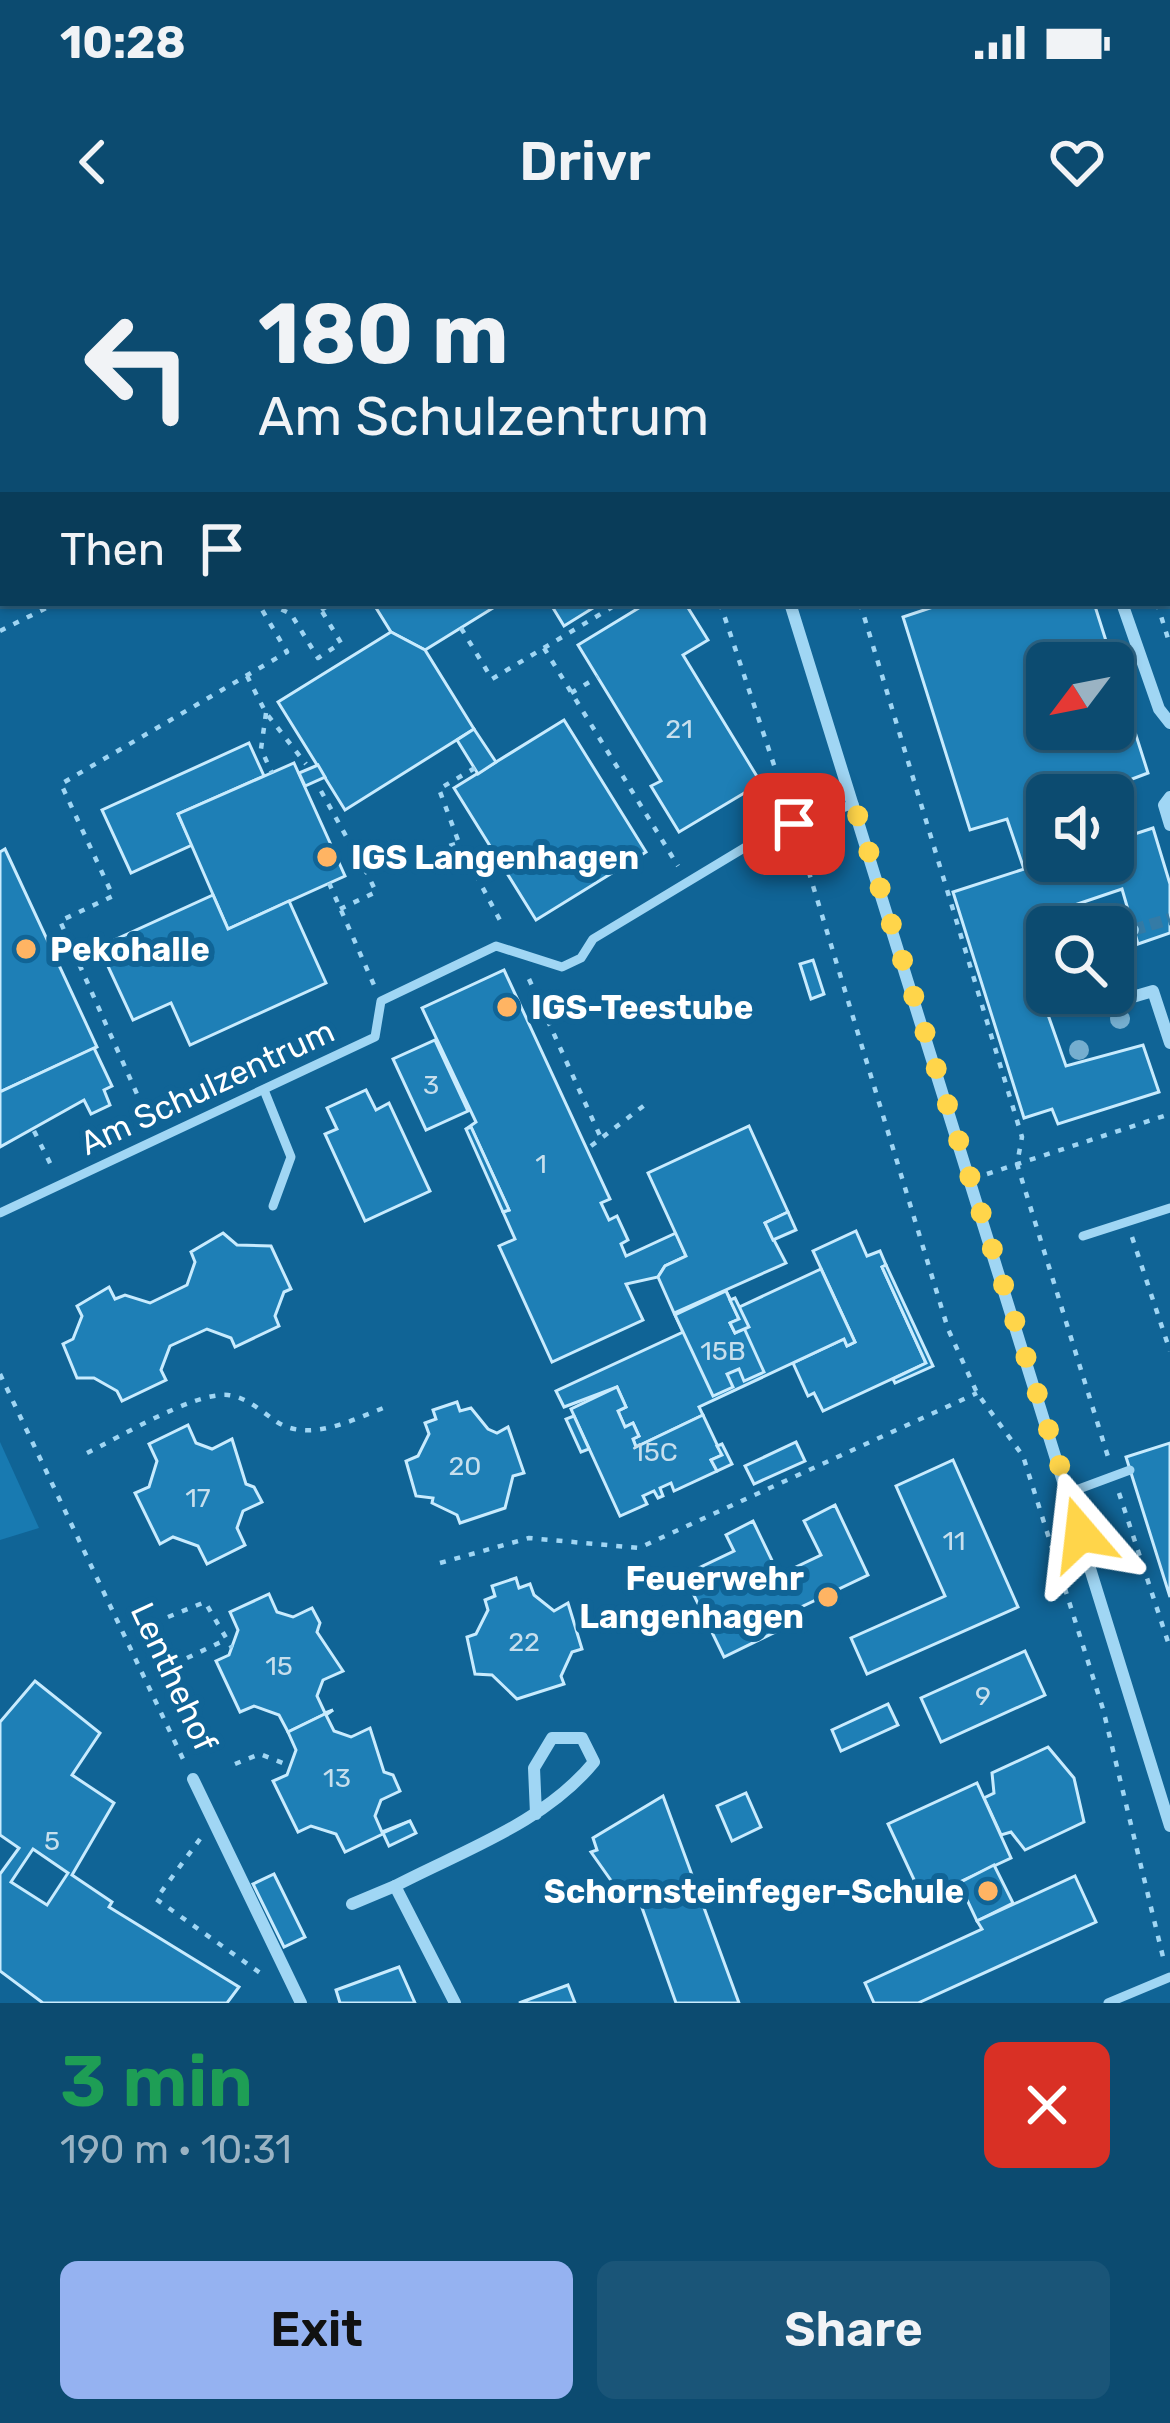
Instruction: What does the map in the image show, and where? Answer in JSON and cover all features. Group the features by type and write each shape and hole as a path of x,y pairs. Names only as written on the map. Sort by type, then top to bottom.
{"street":[{"path":"791,606 1170,1826"},
{"path":"1123,606 1159,709 1170,723"},
{"path":"1170,797 1164,805 1170,825"},
{"path":"1134,997 1153,991 1170,1043"},
{"path":"352,1904 395,1886 536,1814 568,1795 594,1762 582,1738 552,1738 534,1768 536,1814"},
{"name":"Lenthehof","path":"193,1779 302,2003"},
{"path":"395,1886 455,2003"}],"lane":[{"path":"381,1001 496,946 562,967 581,958 592,939 687,881 794,824 854,804"},
{"name":"Am Schulzentrum","path":"0,1213 375,1037 381,1001"},
{"path":"264,1090 290,1156 273,1206"},
{"path":"1083,1236 1170,1208"},
{"path":"1068,1493 1130,1471"},
{"path":"1108,2003 1168,1978"}],"path":[{"path":"0,632 50,606"},
{"path":"158,1141 59,921 113,896 62,784 287,652 260,606"},
{"path":"274,606 291,614 318,658 341,643 319,606"},
{"path":"461,628 492,679 614,606"},
{"path":"721,606 794,824 948,1329 977,1393 1023,1456 1109,1730 1168,1978"},
{"path":"861,606 1022,1137 1017,1164 1114,1476 1167,1624 1170,1648"},
{"path":"1158,606 1170,645"},
{"path":"544,648 687,881"},
{"path":"247,676 266,712 306,764"},
{"path":"571,693 598,677"},
{"path":"266,712 261,749 272,773"},
{"path":"475,768 439,789 459,843 517,952 601,1138"},
{"path":"321,791 376,892 340,909"},
{"path":"366,872 459,843"},
{"path":"329,883 381,1001"},
{"path":"591,1146 646,1104"},
{"path":"972,1179 1170,1114"},
{"path":"34,1131 62,1185"},
{"path":"1127,1220 1170,1351"},
{"name":"Lenthehof","path":"0,1374 193,1779"},
{"path":"440,1563 529,1538 639,1547 977,1393"},
{"path":"87,1453 193,1403 226,1394 253,1403 283,1426 320,1431 386,1407"},
{"path":"169,1617 205,1602 223,1641 232,1648"},
{"path":"187,1658 223,1641"},
{"path":"235,1764 260,1754 290,1766"},
{"path":"214,1820 156,1899 265,1976"}],"shaded area":[{"path":"0,1442 39,1528 0,1540"}],"building":[{"path":"375,606 496,606 425,650 391,632"},
{"path":"552,606 596,606 564,626"},
{"path":"642,606 687,606 708,640 683,655 761,783 679,832 651,786 661,781 578,645"},
{"path":"936,606 1095,606 1106,642 1026,642 1026,750 1134,750 1134,729 1148,773 1134,778 1134,774 1026,774 1026,868 1007,819 970,830 903,617"},
{"path":"391,632 425,650 474,729 345,810 278,702"},
{"path":"564,720 646,852 536,920 454,788"},
{"path":"474,729 496,762 478,774 457,740"},
{"path":"249,743 264,776 178,814 192,845 131,873 102,810"},
{"path":"294,763 345,876 228,929 178,814"},
{"path":"318,765 325,777 305,786 299,773"},
{"path":"1153,828 1170,884 1170,933 1138,944 1134,906 1127,906 1122,889 1072,906 1026,906 1026,1014 1048,1014 1066,1066 1143,1045 1159,1092 1058,1124 1052,1109 1024,1118 953,892 1026,868 1026,882 1134,882 1134,834"},
{"name":"Pekohalle","path":"5,849 97,1047 0,1092 0,852"},
{"path":"213,895 228,929 289,901 326,983 190,1045 171,1003 133,1020 99,947"},
{"path":"813,960 824,994 811,999 800,964"},
{"path":"504,970 610,1199 601,1203 609,1220 617,1216 628,1240 621,1244 626,1256 676,1233 686,1256 665,1266 658,1277 626,1284 643,1320 552,1362 499,1246 515,1239 503,1212 509,1210 471,1127 466,1129 476,1122 422,1008"},
{"path":"435,1040 468,1111 426,1130 393,1059"},
{"path":"94,1048 112,1086 104,1090 110,1105 91,1114 84,1100 0,1147 0,1092"},
{"path":"366,1090 376,1110 389,1103 430,1191 365,1221 325,1134 337,1129 327,1108"},
{"path":"749,1126 788,1212 765,1223 786,1263 674,1313 658,1277 665,1266 686,1256 648,1173"},
{"path":"471,1127 509,1210 503,1212 466,1129"},
{"path":"788,1212 796,1230 773,1240 765,1223"},
{"path":"856,1231 867,1256 880,1251 886,1265 882,1267 926,1363 823,1411 814,1393 808,1396 793,1363 844,1339 847,1346 855,1342 813,1251"},
{"path":"223,1233 237,1245 271,1246 291,1289 284,1292 275,1316 279,1326 235,1347 231,1338 207,1329 170,1346 161,1370 166,1380 122,1401 117,1391 94,1378 77,1378 63,1344 73,1339 82,1316 77,1306 109,1287 115,1299 125,1295 150,1303 187,1285 195,1262 191,1252"},
{"path":"886,1265 933,1366 895,1383 893,1379 926,1363 882,1267"},
{"path":"821,1269 855,1342 847,1346 844,1339 699,1407 703,1415 636,1447 633,1439 639,1436 633,1423 625,1427 618,1411 626,1407 617,1387 564,1407 556,1391 683,1332 675,1315 726,1291 735,1309"},
{"path":"726,1291 739,1319 730,1323 735,1333 744,1328 764,1372 744,1381 739,1369 727,1374 733,1387 713,1396 675,1315"},
{"path":"735,1298 749,1327 735,1333 730,1323 739,1319 730,1300"},
{"path":"617,1387 626,1407 618,1411 625,1427 633,1423 639,1436 633,1439 636,1447 703,1415 722,1455 711,1460 717,1471 674,1491 671,1483 660,1488 663,1496 658,1498 654,1491 643,1496 647,1504 620,1516 571,1409"},
{"path":"457,1402 460,1411 471,1408 488,1429 497,1433 508,1427 524,1473 513,1476 505,1508 460,1523 457,1515 432,1503 433,1498 416,1496 406,1461 418,1456 429,1434 425,1423 436,1419 433,1410"},
{"path":"574,1416 589,1449 581,1452 566,1419"},
{"path":"188,1425 196,1443 212,1449 232,1439 246,1484 254,1487 262,1502 243,1511 237,1528 245,1545 207,1564 198,1546 173,1537 160,1544 135,1493 149,1487 157,1461 149,1444"},
{"path":"796,1442 805,1461 754,1484 745,1466"},
{"path":"1170,1443 1170,1597 1126,1457"},
{"path":"722,1444 732,1464 717,1471 711,1460 722,1455 717,1446"},
{"path":"953,1460 1018,1607 867,1674 851,1638 945,1596 896,1486"},
{"path":"835,1505 868,1575 795,1610 800,1620 724,1657 684,1575 734,1551 726,1535 753,1521 779,1575 821,1555 804,1521"},
{"path":"516,1578 519,1588 530,1584 534,1595 554,1611 568,1603 582,1649 572,1652 561,1676 564,1684 517,1699 492,1675 475,1674 467,1637 476,1634 488,1610 485,1600 495,1596 492,1586"},
{"path":"269,1594 277,1612 293,1617 312,1608 320,1623 317,1632 343,1671 323,1680 317,1696 325,1713 333,1710 288,1732 279,1715 254,1706 240,1712 216,1661 229,1655 238,1630 230,1612"},
{"path":"1025,1651 1045,1695 941,1742 921,1698"},
{"path":"35,1681 100,1733 72,1775 114,1803 72,1875 112,1902 109,1907 239,1987 227,2003 43,2003 0,1971 0,1874 19,1848 0,1835 0,1722","holes":["33,1849 68,1873 47,1905 11,1882"]},
{"path":"888,1704 898,1725 841,1751 832,1730"},
{"path":"333,1710 326,1715 334,1731 351,1737 370,1728 384,1772 393,1775 400,1791 381,1800 375,1816 382,1832 410,1821 345,1852 336,1834 311,1826 298,1832 273,1781 287,1775 296,1750 288,1732"},
{"path":"1048,1747 1074,1778 1084,1822 1025,1850 1011,1832 1001,1835 984,1798 994,1793 992,1773"},
{"path":"977,1783 1011,1858 923,1899 888,1824"},
{"path":"746,1793 761,1827 732,1841 717,1806"},
{"path":"663,1796 739,2003 676,2003 636,1891 622,1896 591,1852 597,1850 593,1838"},
{"path":"410,1821 416,1833 389,1846 383,1833"},
{"path":"994,1865 1013,1903 977,1921 959,1883"},
{"path":"274,1874 305,1937 284,1947 253,1884"},
{"path":"1075,1876 1096,1922 918,2003 874,2003 865,1983 982,1929 977,1921"},
{"path":"399,1967 415,2003 340,2003 336,1990"},
{"path":"568,1985 575,2003 519,2003"}],"tunnel":[{"path":"1134,930 1170,919"}],"place":[{"name":"IGS Langenhagen","path":"327,857"},
{"name":"Pekohalle","path":"26,949"},
{"name":"IGS-Teestube","path":"507,1007"},
{"name":"Feuerwehr Langenhagen","path":"828,1597"},
{"name":"Schornsteinfeger-Schule","path":"988,1891"}],"route":[{"path":"794,824 854,804 1081,1534"}]}
